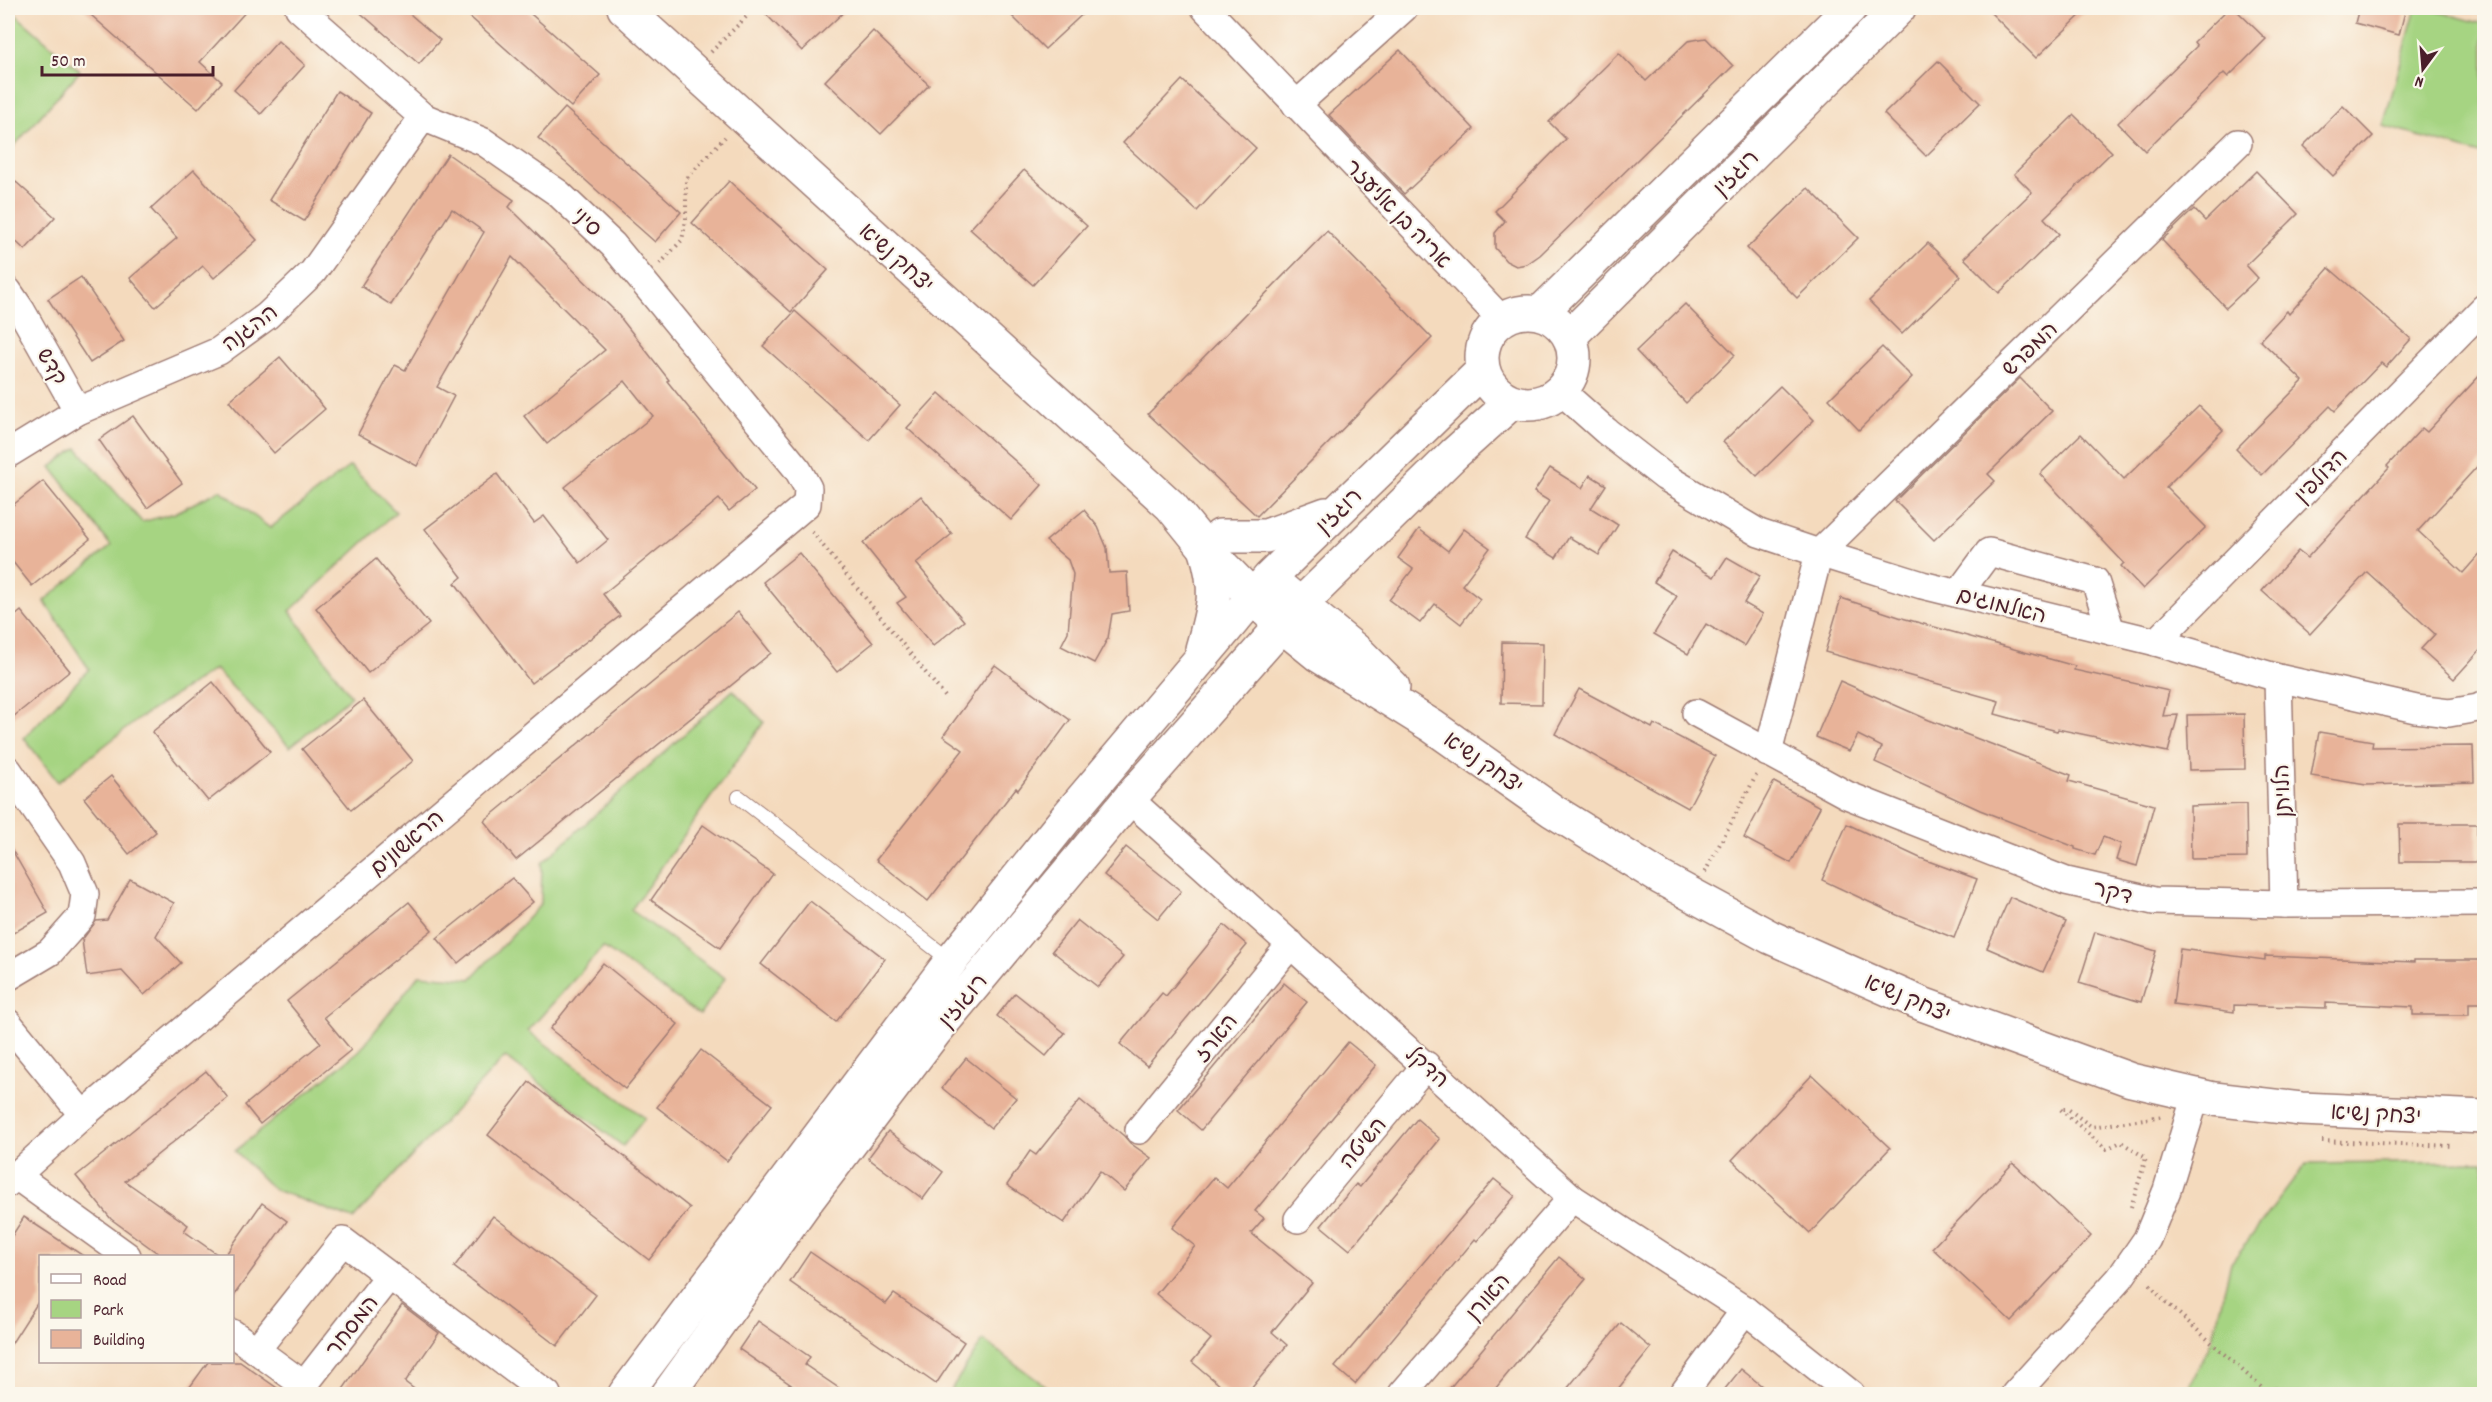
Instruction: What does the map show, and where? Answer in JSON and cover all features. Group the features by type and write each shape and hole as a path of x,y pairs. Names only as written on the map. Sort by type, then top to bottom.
{"street":[{"name":"סיני","path":"299,8 423,117 484,142 558,192 614,245 798,470 808,488 802,508"},
{"name":"יצחק נשיא","path":"624,8 1213,542 1290,615 1318,655 1432,726 1553,811 1693,895 1770,937 1922,1004 2193,1104 2484,1117"},
{"name":"אריה בן אליעזר","path":"1205,8 1502,320"},
{"path":"1296,105 1404,8"},
{"name":"רוגזין","path":"1540,313 1850,8"},
{"name":"רוגזין","path":"1570,336 1899,8"},
{"name":"ההגנה","path":"8,454 78,411 219,351 267,316 313,272 423,117"},
{"name":"המפרש","path":"1819,553 2238,142"},
{"name":"קדש","path":"8,291 78,411"},
{"name":"הדולפין","path":"2156,642 2484,308"},
{"path":"1527,311 1540,313 1552,318 1570,336 1575,365 1570,379 1561,391 1538,404 1524,405 1512,402 1494,389 1483,370 1484,342 1491,329 1502,320 1527,311"},
{"name":"רוגזין","path":"1200,657 1261,588 1483,370"},
{"name":"האלמוגים","path":"1561,391 1605,430 1665,477 1759,533 1958,594 2156,642 2278,678 2416,709 2449,713 2484,705"},
{"name":"רוגזין","path":"1290,615 1454,454 1512,402"},
{"name":"הראשונים","path":"11,1179 83,1115 802,508"},
{"path":"1200,657 1214,606 1213,542 1266,536 1339,509"},
{"path":"1958,594 1989,552 2095,581 2111,631"},
{"path":"1768,753 1819,553"},
{"name":"רוגוזין","path":"668,1395 805,1203 934,1033 1130,799 1290,615"},
{"name":"רוגוזין","path":"625,1395 951,961 1066,817 1200,657"},
{"name":"הלויתן","path":"2278,678 2284,904"},
{"name":"דקר","path":"1696,713 1847,795 2066,881 2154,900 2284,904 2484,903"},
{"path":"8,770 72,863 86,894 82,916 50,952 8,977"},
{"name":"הדקל","path":"1130,799 1572,1198 1745,1310 1851,1395"},
{"name":"הארז","path":"1139,1130 1291,944"},
{"path":"8,1023 83,1115"},
{"name":"השיטה","path":"1298,1219 1426,1065"},
{"path":"2014,1395 2133,1262 2156,1218 2193,1104"},
{"name":"יצחק נשיא","path":"2440,1116 2484,1110"},
{"path":"11,1179 124,1255"},
{"name":"האורן","path":"1401,1395 1572,1198"},
{"name":"המסחר","path":"256,1350 343,1241 547,1395"},
{"name":"המסחר","path":"234,1334 304,1385 389,1276"},
{"path":"1683,1395 1745,1310"}],"lane":[{"path":"740,797 951,961"}],"path":[{"path":"726,37 749,14 742,8"},
{"path":"644,282 682,240 686,220 686,179 744,117"},
{"path":"802,508 947,699"},
{"path":"1693,895 1768,753"},
{"path":"2129,1214 2146,1158 2121,1142 2106,1149 2060,1109 2068,1108 2092,1127 2193,1104"},
{"path":"2322,1141 2461,1146"},
{"path":"2150,1284 2166,1302 2269,1395"}],"green space":[{"path":"8,8 80,71 8,153"},
{"path":"2416,8 2425,8 2484,24 2484,155 2383,126"},
{"path":"77,448 142,522 175,513 220,490 270,528 350,466 396,512 290,611 351,696 290,747 215,669 141,717 58,782 24,738 89,669 44,601 111,546 51,467"},
{"path":"733,690 764,722 631,910 725,978 700,1015 603,947 528,1031 645,1118 623,1146 505,1057 353,1219 273,1189 235,1151 360,1050 419,975 471,979 541,904 542,863"},
{"path":"2484,1162 2484,1394 2186,1394 2212,1340 2231,1263 2306,1164"},
{"path":"983,1340 1056,1394 948,1394"}],"building":[{"path":"83,8 249,8 200,62 222,82 198,109"},
{"path":"355,8 403,8 440,40 419,64"},
{"path":"460,8 524,8 600,75 571,107"},
{"path":"760,8 848,8 802,51"},
{"path":"1004,8 1089,8 1045,49"},
{"path":"1986,8 2088,8 2036,58"},
{"path":"2229,8 2234,8 2266,39 2228,77 2224,73 2145,151 2118,123 2197,46 2194,42"},
{"path":"2359,8 2406,8 2399,35 2355,23"},
{"path":"873,31 929,85 881,134 825,81"},
{"path":"1706,38 1733,66 1540,255 1527,264 1516,266 1506,261 1495,248 1495,233 1505,221 1495,211 1566,139 1549,122 1619,53 1646,81 1688,41"},
{"path":"278,41 305,65 261,114 234,90"},
{"path":"1400,50 1474,129 1404,194 1329,115"},
{"path":"1938,61 1980,103 1926,156 1884,114"},
{"path":"1182,80 1256,148 1197,211 1123,143"},
{"path":"337,91 371,113 304,221 269,200"},
{"path":"2343,106 2373,136 2333,176 2303,146"},
{"path":"565,108 681,212 655,242 538,138"},
{"path":"2074,115 2112,152 2044,218 2059,234 1999,293 1964,258 2032,192 2014,174"},
{"path":"448,154 514,200 509,207 616,312 669,380 667,381 755,490 729,511 719,499 603,594 620,616 531,683 455,583 462,577 425,529 497,474 534,523 544,516 580,563 608,540 565,487 653,416 625,381 547,444 524,416 605,350 512,257 437,387 454,396 417,466 358,434 395,365 405,370 484,232 452,209 391,305 361,286"},
{"path":"194,170 257,240 214,278 203,266 155,307 130,278 177,238 151,209"},
{"path":"1024,170 1087,226 1033,285 970,229"},
{"path":"2256,171 2298,214 2246,265 2258,278 2226,308 2162,240 2194,209 2205,221"},
{"path":"729,181 828,270 791,312 692,223"},
{"path":"16,182 55,217 25,250 8,234 8,192"},
{"path":"1808,188 1858,238 1797,298 1747,248"},
{"path":"1327,231 1432,338 1257,516 1148,414"},
{"path":"1928,243 1961,276 1902,334 1869,301"},
{"path":"2329,268 2411,339 2386,367 2381,363 2335,411 2330,406 2262,475 2236,449 2303,381 2260,340 2287,311 2289,314"},
{"path":"81,277 124,341 90,363 48,299"},
{"path":"1685,304 1735,355 1686,403 1636,351"},
{"path":"795,311 900,405 869,440 763,346"},
{"path":"1882,347 1912,377 1859,430 1829,399"},
{"path":"280,357 325,409 274,453 229,401"},
{"path":"2484,371 2484,459 2418,531 2463,573 2484,549 2484,646 2454,679 2421,649 2435,634 2367,572 2310,634 2262,591 2298,551 2307,558 2422,428 2427,432"},
{"path":"2020,378 2052,411 1988,474 1995,481 1934,540 1895,501"},
{"path":"1780,386 1814,420 1757,476 1723,442"},
{"path":"939,393 1042,485 1011,520 907,428"},
{"path":"2199,406 2223,430 2166,487 2206,527 2143,589 2121,566 2124,563 2040,474 2081,434 2124,479"},
{"path":"133,416 182,483 147,508 99,440"},
{"path":"1550,468 1582,488 1590,475 1606,485 1591,508 1618,525 1599,555 1569,537 1556,558 1525,539 1549,501 1534,492"},
{"path":"43,481 90,539 32,586 8,556 8,509"},
{"path":"921,496 952,534 916,563 964,621 933,646 897,603 906,597 863,543"},
{"path":"1084,510 1098,527 1107,548 1109,573 1127,572 1129,611 1112,614 1108,638 1094,663 1061,646 1068,632 1073,574 1068,560 1046,541"},
{"path":"1419,529 1448,551 1464,529 1490,548 1462,585 1480,599 1461,624 1435,604 1420,623 1389,600 1413,569 1398,558"},
{"path":"1672,552 1714,577 1727,557 1760,576 1744,603 1763,614 1744,646 1706,624 1688,654 1654,634 1677,596 1654,582"},
{"path":"799,553 873,643 837,672 763,582"},
{"path":"376,559 429,624 368,673 316,608"},
{"path":"1841,598 1902,618 2075,666 2074,670 2169,691 2163,716 2178,715 2168,752 2058,729 2057,731 1995,714 1999,701 1825,652"},
{"path":"21,611 70,671 8,721 8,622"},
{"path":"738,612 771,653 516,860 484,821"},
{"path":"1502,642 1543,643 1542,704 1501,703"},
{"path":"995,665 1070,720 1018,790 1016,788 928,901 876,860 963,750 943,736"},
{"path":"1840,681 1929,720 2071,775 2069,781 2154,805 2137,866 2116,860 2121,844 2103,837 2095,855 2075,849 2075,847 1980,810 1875,762 1882,747 1858,735 1849,751 1816,737"},
{"path":"213,682 270,752 208,801 152,732"},
{"path":"1579,689 1652,728 1654,724 1715,756 1688,808 1555,734"},
{"path":"363,700 413,761 351,810 302,749"},
{"path":"2244,714 2245,769 2189,770 2187,715"},
{"path":"2319,732 2373,741 2372,747 2473,746 2474,782 2366,785 2311,776"},
{"path":"111,776 156,832 129,854 84,798"},
{"path":"1774,782 1820,807 1791,863 1744,838"},
{"path":"2246,804 2247,858 2191,859 2190,806"},
{"path":"1847,824 1920,858 1977,879 1954,938 1897,915 1822,880"},
{"path":"2399,824 2477,824 2477,862 2400,862"},
{"path":"703,825 773,874 720,948 651,900"},
{"path":"8,843 48,913 8,936"},
{"path":"1126,847 1181,891 1158,919 1104,875"},
{"path":"512,878 533,902 458,963 437,938"},
{"path":"130,879 174,903 156,936 181,963 144,995 122,971 87,976 82,940 96,921 107,920"},
{"path":"2010,897 2066,922 2043,972 1987,948"},
{"path":"810,901 885,959 836,1022 761,964"},
{"path":"409,902 432,930 324,1017 351,1050 260,1124 245,1105 321,1043 287,1001"},
{"path":"1077,920 1123,957 1098,987 1052,951"},
{"path":"1224,925 1247,945 1147,1066 1120,1044 1162,993 1166,996"},
{"path":"2095,932 2156,951 2141,1002 2079,983"},
{"path":"2180,949 2265,960 2265,956 2414,962 2414,960 2484,960 2484,1003 2469,1003 2469,1015 2413,1015 2413,1007 2326,1003 2326,1008 2234,1005 2234,1012 2173,1004"},
{"path":"603,963 678,1024 625,1089 550,1029"},
{"path":"1284,983 1307,1002 1201,1130 1178,1110"},
{"path":"1015,993 1065,1033 1046,1056 997,1016"},
{"path":"1348,1042 1376,1065 1255,1211 1264,1218 1251,1233 1312,1283 1272,1332 1287,1345 1246,1395 1232,1395 1192,1362 1211,1339 1156,1294 1195,1246 1172,1228 1214,1177 1227,1188"},
{"path":"701,1050 772,1105 727,1161 657,1107"},
{"path":"966,1058 1016,1098 991,1128 942,1088"},
{"path":"206,1071 228,1098 125,1181 188,1225 184,1231 218,1255 160,1255 111,1219 76,1176"},
{"path":"1812,1075 1890,1148 1810,1233 1732,1160"},
{"path":"529,1082 690,1208 649,1260 488,1135"},
{"path":"1080,1100 1151,1158 1124,1191 1100,1171 1064,1223 1007,1185 1030,1151 1036,1155"},
{"path":"1417,1119 1440,1139 1350,1250 1321,1226 1356,1184 1360,1187"},
{"path":"888,1131 943,1172 923,1199 868,1158"},
{"path":"2013,1163 2091,1236 2011,1321 1932,1248"},
{"path":"1494,1179 1515,1196 1477,1241 1475,1239 1355,1384 1335,1367"},
{"path":"262,1203 287,1221 234,1295 234,1255 225,1255"},
{"path":"493,1216 596,1295 557,1346 454,1267"},
{"path":"24,1217 82,1255 39,1255 39,1301 8,1349 8,1242"},
{"path":"810,1252 886,1304 894,1294 964,1342 936,1384 790,1282"},
{"path":"1559,1257 1586,1279 1490,1395 1444,1395"},
{"path":"402,1305 439,1333 405,1382 422,1395 339,1395"},
{"path":"758,1321 810,1357 805,1365 849,1395 806,1395 739,1349"},
{"path":"1621,1323 1651,1348 1613,1395 1562,1395"},
{"path":"240,1362 287,1395 184,1395 207,1363"},
{"path":"1741,1369 1773,1395 1720,1395"}]}
